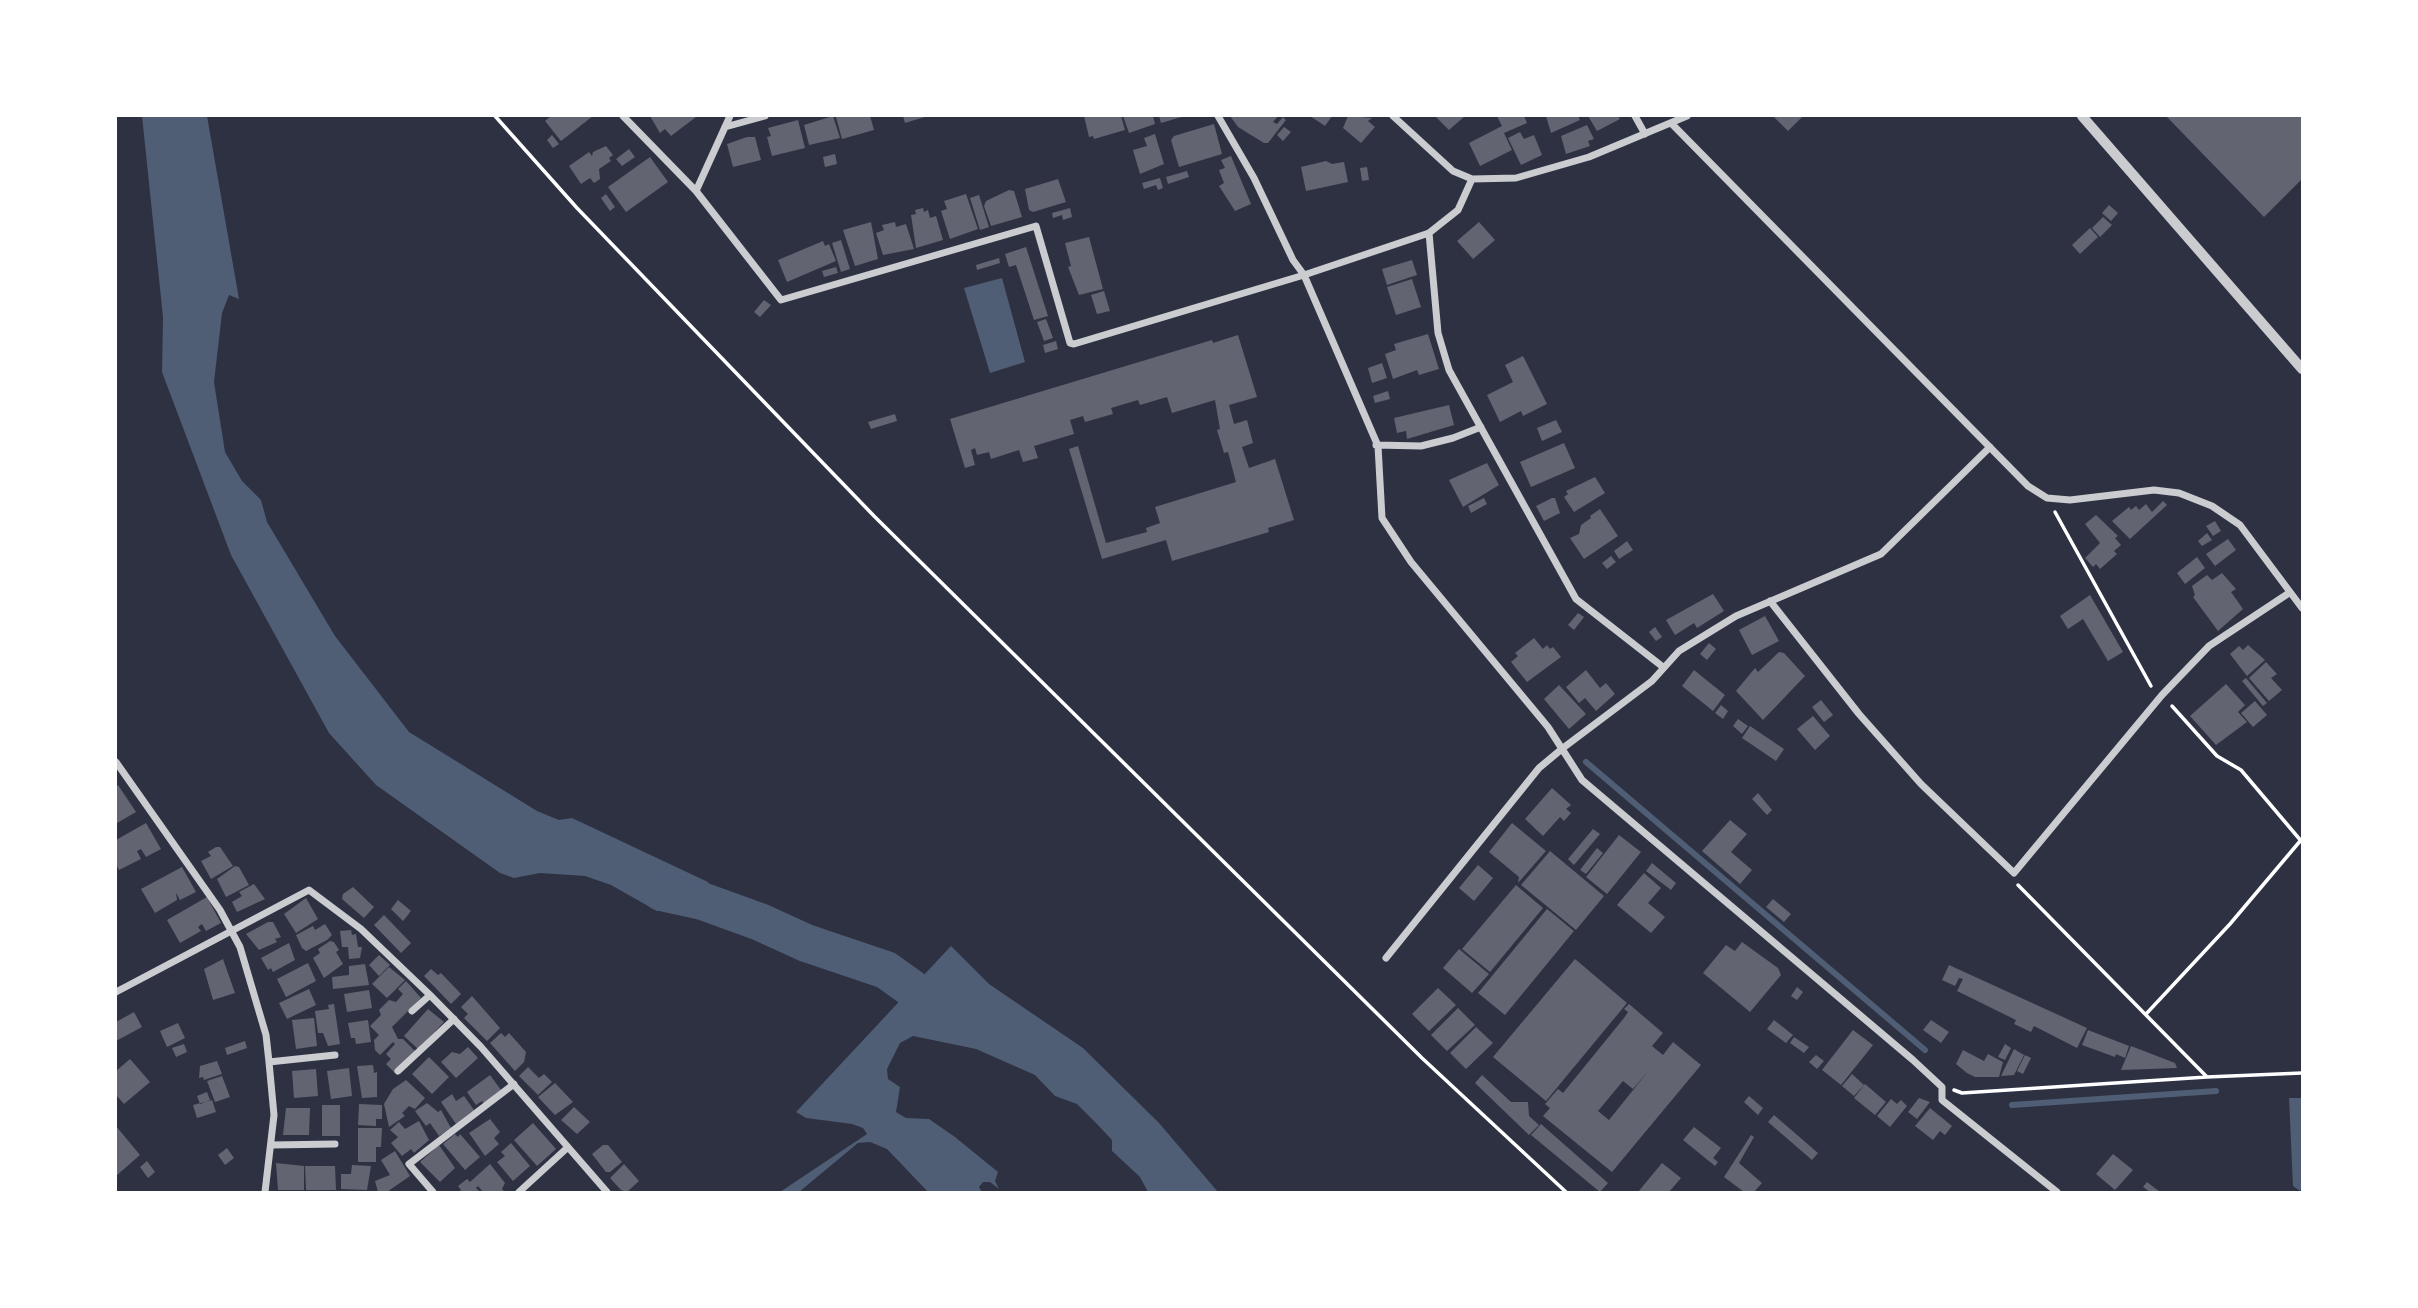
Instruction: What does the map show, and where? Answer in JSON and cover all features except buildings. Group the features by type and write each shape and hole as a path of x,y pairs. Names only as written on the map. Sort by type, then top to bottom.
{"street":[{"path":"623,116 696,191 781,300 1036,226 1070,343 1074,344 1304,275 1429,233 1458,209 1472,179"},
{"path":"696,191 730,116"},
{"path":"725,127 765,116"},
{"path":"1218,116 1254,178 1293,260 1304,275 1376,445 1382,518 1411,562 1563,748 1582,780 1942,1087 1942,1100 2057,1192"},
{"path":"1393,116 1453,171 1472,179 1516,178 1589,157 1687,116"},
{"path":"1635,116 1645,134"},
{"path":"2082,116 2302,369"},
{"path":"1672,124 2028,486 2047,498 2070,500 2154,490 2179,493 2212,506 2240,525 2302,608"},
{"path":"1429,233 1438,333 1449,370 1576,599 1663,667"},
{"path":"1376,445 1421,446 1453,438 1481,426"},
{"path":"1385,958 1539,768 1652,681 1679,651 1736,616 1881,554 1990,447"},
{"path":"1770,601 1859,714 1921,784 2014,873 2162,695 2209,646 2289,593"},
{"path":"116,762 232,931 240,947 266,1035 269,1062 274,1115 265,1192"},
{"path":"116,992 309,890 361,929 454,1019 607,1192"},
{"path":"412,1011 430,995"},
{"path":"398,1071 454,1019"},
{"path":"269,1062 335,1055"},
{"path":"433,1192 409,1164 514,1084"},
{"path":"272,1145 335,1144"},
{"path":"519,1192 568,1148"}],"path":[{"path":"495,116 577,208 874,516 1422,1058 1566,1192"},
{"path":"2047,498 2152,688 2162,695 2217,756 2241,770 2302,841 2147,1013"},
{"path":"2014,873 2018,885 2147,1013 2207,1077"},
{"path":"1942,1087 1962,1093 2302,1073"}],"water":[{"path":"142,116 207,116 239,299 229,295 222,313 214,382 225,452 242,481 261,500 267,522 335,636 409,732 537,811 559,820 572,818 708,882 716,922 679,911 657,911 611,885 585,876 540,873 514,878 500,873 376,785 329,733 231,555 162,372 163,317"},
{"path":"1002,278 1025,362 990,373 964,288"},
{"path":"951,946 989,984 1083,1048 1159,1123 1218,1192 1148,1192 1140,1177 1112,1151 1112,1140 1096,1123 1077,1104 1055,1096 1035,1075 976,1049 913,1036 900,1043 887,1069 888,1079 900,1087 896,1112 906,1118 929,1119 955,1137 998,1172 995,1181 999,1189 990,1182 983,1182 979,1187 982,1192 928,1192 887,1149 870,1142 858,1143 799,1192 780,1192 867,1134 863,1128 852,1124 806,1118 796,1112"},
{"path":"2289,1098 2302,1098 2300,1191 2293,1186"}],"waterway":[{"path":"1586,762 1925,1050"},
{"path":"661,892 702,901 760,922 806,943 886,970 953,1018"},
{"path":"2012,1105 2216,1091"}]}
